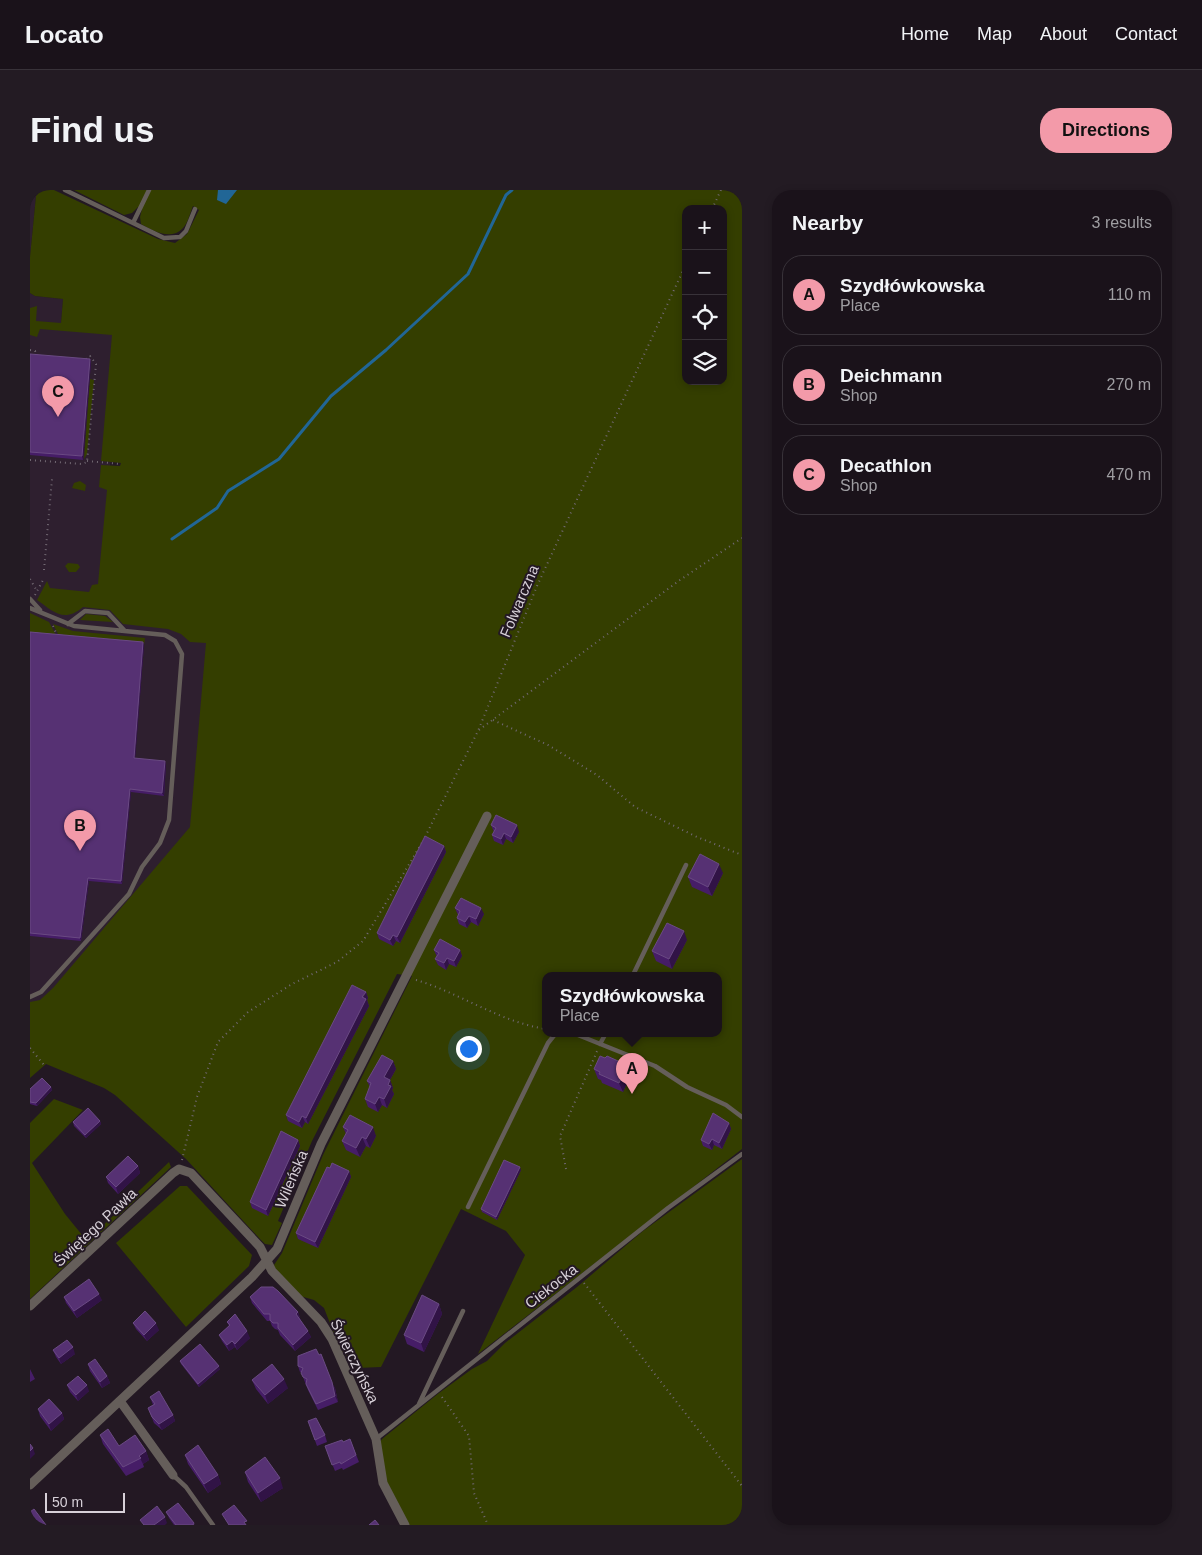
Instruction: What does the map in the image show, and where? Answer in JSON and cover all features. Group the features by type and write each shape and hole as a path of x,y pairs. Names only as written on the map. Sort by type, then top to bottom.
{"street":[{"name":"Wileńska","path":"30,1485 252,1277 276,1249 321,1144 487,816"},
{"name":"Świerczyńska","path":"179,1170 191,1173 260,1247 272,1271 321,1322 332,1339 376,1439 383,1482 406,1525"},
{"name":"Świętego Pawła","path":"30,1306 173,1173 179,1170"},
{"path":"120,1401 173,1475"}],"lane":[{"path":"65,190 164,238 180,237 186,231 196,209"},
{"path":"133,223 149,190"},
{"path":"32,598 41,611"},
{"path":"30,608 74,626 124,630 171,637 180,647 182,654 166,832 137,876 129,894 42,992 30,997"},
{"path":"68,624 86,611 108,613 124,630"},
{"path":"634,972 686,865"},
{"path":"468,1207 553,1037"},
{"path":"583,1037 666,1072 687,1087 726,1105 742,1117"},
{"path":"600,1044 604,1037"},
{"name":"Ciekocka","path":"376,1439 581,1279 668,1208 742,1154"},
{"path":"419,1405 463,1311"},
{"path":"173,1475 186,1486 213,1525"}],"path":[{"path":"714,205 721,190"},
{"name":"Folwarczna","path":"179,1170 197,1097 218,1042 248,1012 292,984 337,962 363,941 429,831 478,731 541,577 682,273"},
{"path":"30,350 35,350 36,356"},
{"path":"86,360 90,356 95,360 87,461"},
{"path":"90,376 95,377"},
{"path":"78,459 78,464"},
{"path":"30,460 78,464 87,461 120,464"},
{"path":"54,462 54,467"},
{"path":"44,570 52,479"},
{"path":"478,731 672,585 742,538"},
{"path":"30,580 37,591"},
{"path":"32,598 44,580"},
{"path":"46,614 58,636 64,636"},
{"path":"493,720 548,745 597,775 635,808 697,838 742,855"},
{"path":"406,977 462,997 517,1023 542,1028"},
{"path":"566,1168 560,1136 600,1044"},
{"path":"30,1048 44,1065"},
{"path":"581,1279 742,1486"},
{"path":"437,1390 469,1436 474,1494 488,1525"}],"shaded area":[{"path":"30,194 36,196 30,257"},
{"path":"30,293 35,296 63,299 61,323 123,329 99,584 227,642 211,830 30,1039"}],"green space":[{"path":"41,190 54,190 158,239 175,243 187,234 199,210 193,206 188,221 183,228 173,234 162,234 141,224 142,209 138,207 132,213 124,215 74,190 742,190 742,1149 478,1354 525,1255 506,1231 461,1209 381,1367 357,1368 340,1349 324,1308 314,1300 300,1296 278,1277 274,1265 282,1253 323,1155 412,976 397,974 312,1141 278,1221 282,1223 272,1245 265,1244 186,1159 115,1095 104,1088 46,1064 30,1078 30,1002 40,1000 53,988 190,827 206,643 190,642 181,634 168,629 123,624 110,610 83,607 76,612 65,615 54,612 37,600 47,581 50,588 89,592 92,585 98,584 107,490 99,487 101,465 120,466 121,463 101,461 112,335 40,329 37,337 30,335 30,308 37,306 36,321 61,323 63,299 35,296 30,293 30,257 36,196"},
{"path":"90,379 94,380 87,454 84,459"},
{"path":"80,481 86,485 85,491 72,488 74,483"},
{"path":"68,563 78,564 80,567 76,572 69,572 65,566"},
{"path":"30,613 49,622 57,637 30,635"},
{"path":"86,614 105,616 113,622 80,620"},
{"path":"53,624 73,631 145,638 144,645 58,634"},
{"path":"54,1099 83,1110 32,1163 65,1214 87,1241 169,1162 171,1167 30,1299 30,1123"},
{"path":"742,1159 742,1525 409,1525 386,1481 380,1442 382,1439 439,1393 472,1369 487,1361 505,1343 577,1287 643,1231"},
{"path":"180,1186 187,1186 252,1255 249,1266 186,1327 116,1243"}],"water":[{"path":"218,190 237,190 226,204 217,200"}],"building":[{"path":"30,354 90,359 82,456 30,452"},
{"path":"30,632 143,642 134,758 165,761 162,793 130,789 121,881 88,878 80,938 30,933"},
{"path":"496,815 517,825 511,837 504,833 501,839 492,835 496,828 491,825"},
{"path":"425,836 444,846 397,937 393,935 390,940 377,933"},
{"path":"700,854 719,864 708,887 688,877"},
{"path":"461,898 481,908 476,919 469,916 465,922 457,918 460,911 455,908"},
{"path":"667,923 684,931 669,959 652,951"},
{"path":"440,939 460,950 454,961 447,958 444,963 435,959 439,953 434,950"},
{"path":"352,985 366,992 362,997 366,999 306,1118 302,1116 299,1122 286,1115"},
{"path":"382,1055 393,1061 384,1077 390,1080 388,1085 391,1086 384,1099 379,1097 375,1104 365,1099 371,1083 367,1081"},
{"path":"600,1056 605,1058 607,1056 627,1065 619,1083 599,1074 600,1072 594,1069"},
{"path":"42,1078 51,1087 36,1103 30,1102 30,1089"},
{"path":"88,1108 100,1121 85,1135 73,1122"},
{"path":"713,1113 729,1123 719,1143 712,1139 709,1144 701,1140"},
{"path":"350,1115 373,1127 366,1139 362,1137 356,1148 342,1141 348,1130 343,1127"},
{"path":"281,1131 298,1140 266,1210 250,1202"},
{"path":"128,1156 138,1166 116,1187 106,1177"},
{"path":"504,1160 520,1167 496,1217 481,1209"},
{"path":"332,1163 349,1171 315,1242 296,1233 327,1167 330,1168"},
{"path":"89,1279 99,1294 74,1311 64,1297"},
{"path":"261,1287 273,1287 298,1312 296,1314 308,1331 293,1345 278,1328 278,1323 273,1323 270,1320 270,1314 264,1314 250,1297"},
{"path":"422,1295 439,1304 421,1343 404,1335"},
{"path":"145,1311 156,1323 144,1335 133,1323"},
{"path":"235,1314 247,1331 235,1344 232,1341 227,1345 219,1335 230,1325 227,1322"},
{"path":"67,1340 73,1347 59,1358 53,1350"},
{"path":"200,1344 219,1366 198,1384 180,1361"},
{"path":"316,1349 319,1355 321,1354 332,1382 335,1396 316,1404 306,1384 307,1379 301,1373 303,1368 298,1366 298,1356"},
{"path":"95,1359 107,1376 100,1382 88,1364"},
{"path":"272,1364 284,1379 265,1395 252,1380"},
{"path":"78,1376 87,1385 76,1395 67,1385"},
{"path":"159,1391 173,1415 159,1424 152,1417 148,1408 155,1404 150,1397"},
{"path":"49,1399 62,1413 49,1424 38,1409"},
{"path":"316,1418 325,1435 315,1440 308,1421"},
{"path":"108,1429 119,1446 135,1435 146,1451 139,1456 141,1458 123,1467 100,1435"},
{"path":"350,1439 356,1455 341,1464 340,1462 332,1465 325,1446"},
{"path":"198,1445 218,1475 204,1484 185,1455"},
{"path":"265,1457 280,1478 258,1493 245,1472"},
{"path":"178,1503 194,1523 193,1525 176,1525 166,1512"},
{"path":"234,1505 247,1521 244,1522 246,1525 229,1525 222,1514"},
{"path":"157,1506 165,1517 154,1525 144,1525 140,1520"},
{"path":"34,1509 46,1525 30,1525 30,1512"},
{"path":"375,1520 379,1525 369,1525"}],"waterway":[{"path":"172,539 217,508 228,491 279,459 331,396 386,350 468,274 506,195 512,190"}],"place":[{"name":"Decathlon","path":"58,417"},
{"name":"Deichmann","path":"80,851"},
{"name":"Szydłówkowska","path":"632,1094"}]}
